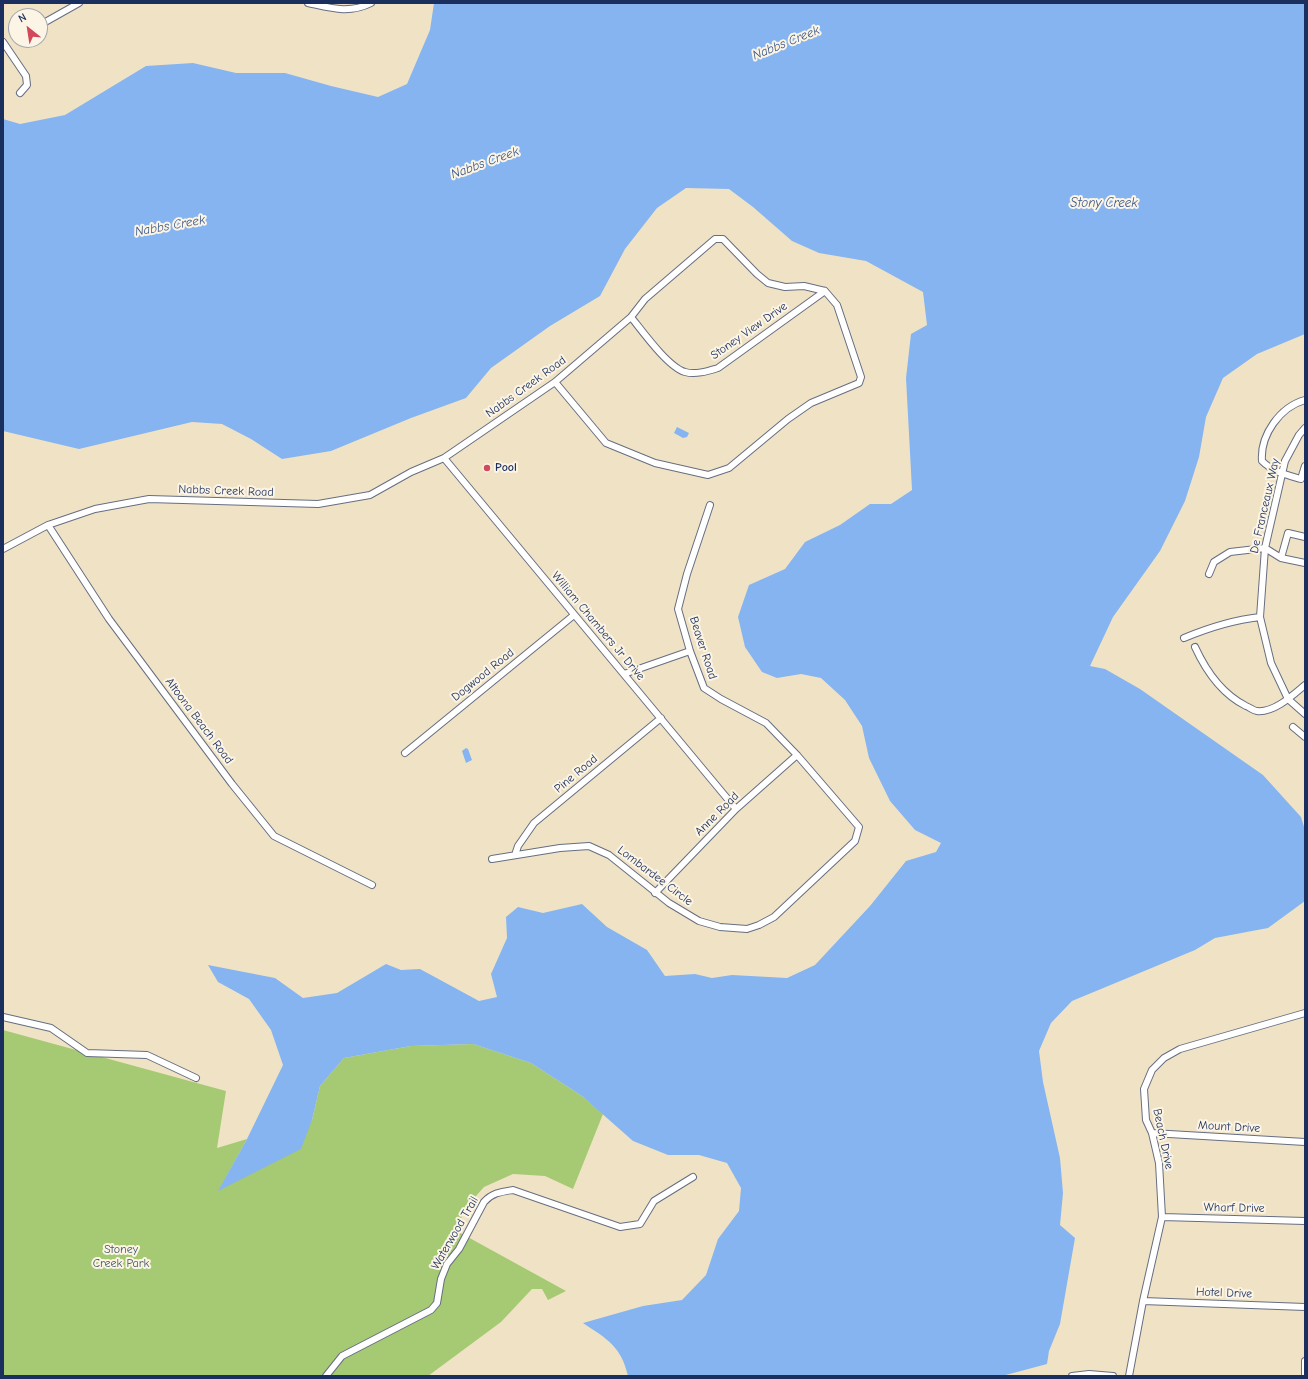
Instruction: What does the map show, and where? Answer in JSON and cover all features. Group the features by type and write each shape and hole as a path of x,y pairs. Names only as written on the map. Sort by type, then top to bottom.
{"street":[{"path":"48,20 79,3"},
{"path":"308,3 343,11 361,8 371,3"},
{"path":"3,42 26,76 27,85 20,93"},
{"name":"Nabbs Creek Road","path":"3,549 48,526 95,509 149,499 318,504 370,495 411,472 444,458 555,382 632,317 644,299 715,239 723,239 757,274 768,282 785,287 804,286 825,291"},
{"path":"555,382 606,443 655,463 708,475 729,468 788,419 811,403 859,383 861,377 837,304 825,291"},
{"name":"Stoney View Drive","path":"632,317 668,360 684,372 700,373 723,364 825,291"},
{"path":"1305,400 1300,401 1274,420 1264,440 1261,452 1262,461 1268,467 1283,474 1301,479 1305,466"},
{"name":"De Franceaux Way","path":"1288,699 1271,663 1260,617 1265,548 1288,455 1299,435 1305,428"},
{"name":"William Chambers Jr Drive","path":"444,458 736,809"},
{"name":"Beaver Road","path":"710,505 687,574 678,608 690,651 704,688 721,699 766,723 797,755 859,827"},
{"name":"Altoona Beach Road","path":"48,526 109,619 232,784 274,836 372,885"},
{"path":"1281,558 1288,533 1305,537"},
{"path":"1209,574 1214,562 1230,552 1265,548 1281,558 1305,563"},
{"name":"Dogwood Road","path":"405,753 574,615"},
{"path":"1184,638 1203,630 1232,622 1260,617"},
{"path":"1195,647 1199,657 1220,688 1235,701 1258,711 1276,707 1305,685"},
{"path":"624,674 690,651"},
{"path":"1288,699 1305,714"},
{"name":"Pine Road","path":"515,855 518,846 534,823 661,718"},
{"path":"1293,727 1305,737"},
{"name":"Anne Road","path":"655,893 736,809 797,755"},
{"name":"Lombardee Circle","path":"492,859 560,848 590,846 609,855 655,893 699,921 720,928 747,929 759,925 774,917 855,841 859,827"},
{"name":"Beach Drive","path":"1129,1376 1143,1300 1162,1218 1159,1163 1152,1133 1146,1120 1144,1089 1152,1070 1164,1058 1180,1049 1305,1013"},
{"path":"3,1017 51,1028 87,1053 147,1055 196,1078"},
{"name":"Mount Drive","path":"1152,1133 1305,1142"},
{"name":"Waterwood Trail","path":"326,1376 342,1356 431,1310 437,1303 441,1279 447,1264 458,1249 484,1202 490,1196 498,1192 513,1190 620,1226 640,1224 654,1201 693,1177"},
{"name":"Wharf Drive","path":"1162,1218 1305,1221"},
{"name":"Hotel Drive","path":"1143,1300 1305,1307"},
{"path":"1304,1376 1305,1361"},
{"path":"1072,1376 1089,1374 1113,1376"}],"green space":[{"name":"Stoney Creek Park","path":"3,1030 226,1091 217,1148 247,1139 219,1190 312,1120 320,1086 344,1058 411,1046 473,1044 531,1063 582,1096 603,1114 573,1189 545,1176 513,1174 484,1187 468,1205 455,1230 566,1291 548,1300 542,1289 532,1289 501,1322 428,1376 3,1376"}],"water":[{"name":"Stony Creek","path":"434,3 1305,3 1305,334 1257,354 1223,378 1206,417 1199,457 1185,501 1160,551 1113,617 1090,666 1105,669 1140,689 1263,775 1301,817 1305,830 1305,901 1268,928 1215,938 1195,950 1072,1001 1051,1023 1039,1051 1043,1082 1060,1158 1063,1193 1060,1225 1075,1238 1060,1324 1049,1351 1047,1364 1002,1376 628,1376 621,1357 612,1344 583,1323 643,1306 682,1300 706,1275 718,1239 739,1211 741,1188 727,1163 699,1155 668,1155 633,1141 582,1096 531,1063 473,1044 411,1046 344,1058 320,1086 312,1120 301,1149 218,1191 247,1139 283,1065 271,1030 249,999 218,982 208,965 275,978 303,998 337,993 386,964 401,970 420,969 479,1001 497,997 491,974 507,938 506,917 518,907 543,913 582,904 607,927 647,950 665,976 695,974 712,978 732,975 787,978 815,965 870,906 906,861 936,852 941,843 915,830 890,801 869,758 862,726 845,700 821,678 801,674 777,678 762,672 745,647 738,617 749,585 785,569 805,542 840,525 870,504 891,504 912,490 906,378 911,334 927,325 923,292 866,261 819,253 792,241 753,207 729,189 686,188 657,208 625,249 600,296 550,326 491,368 466,398 411,418 331,451 282,459 251,439 222,424 192,422 79,449 3,431 3,119 20,124 65,115 146,66 193,63 236,73 285,73 378,97 407,84 430,30"},
{"path":"677,427 689,433 687,437 683,438 674,433"},
{"path":"466,748 468,749 472,760 466,763 462,751"}],"place":[{"name":"Pool","path":"487,468"}],"water label":[{"name":"Nabbs Creek","path":"786,43"},
{"name":"Nabbs Creek","path":"485,163"},
{"name":"Nabbs Creek","path":"170,226"}]}
